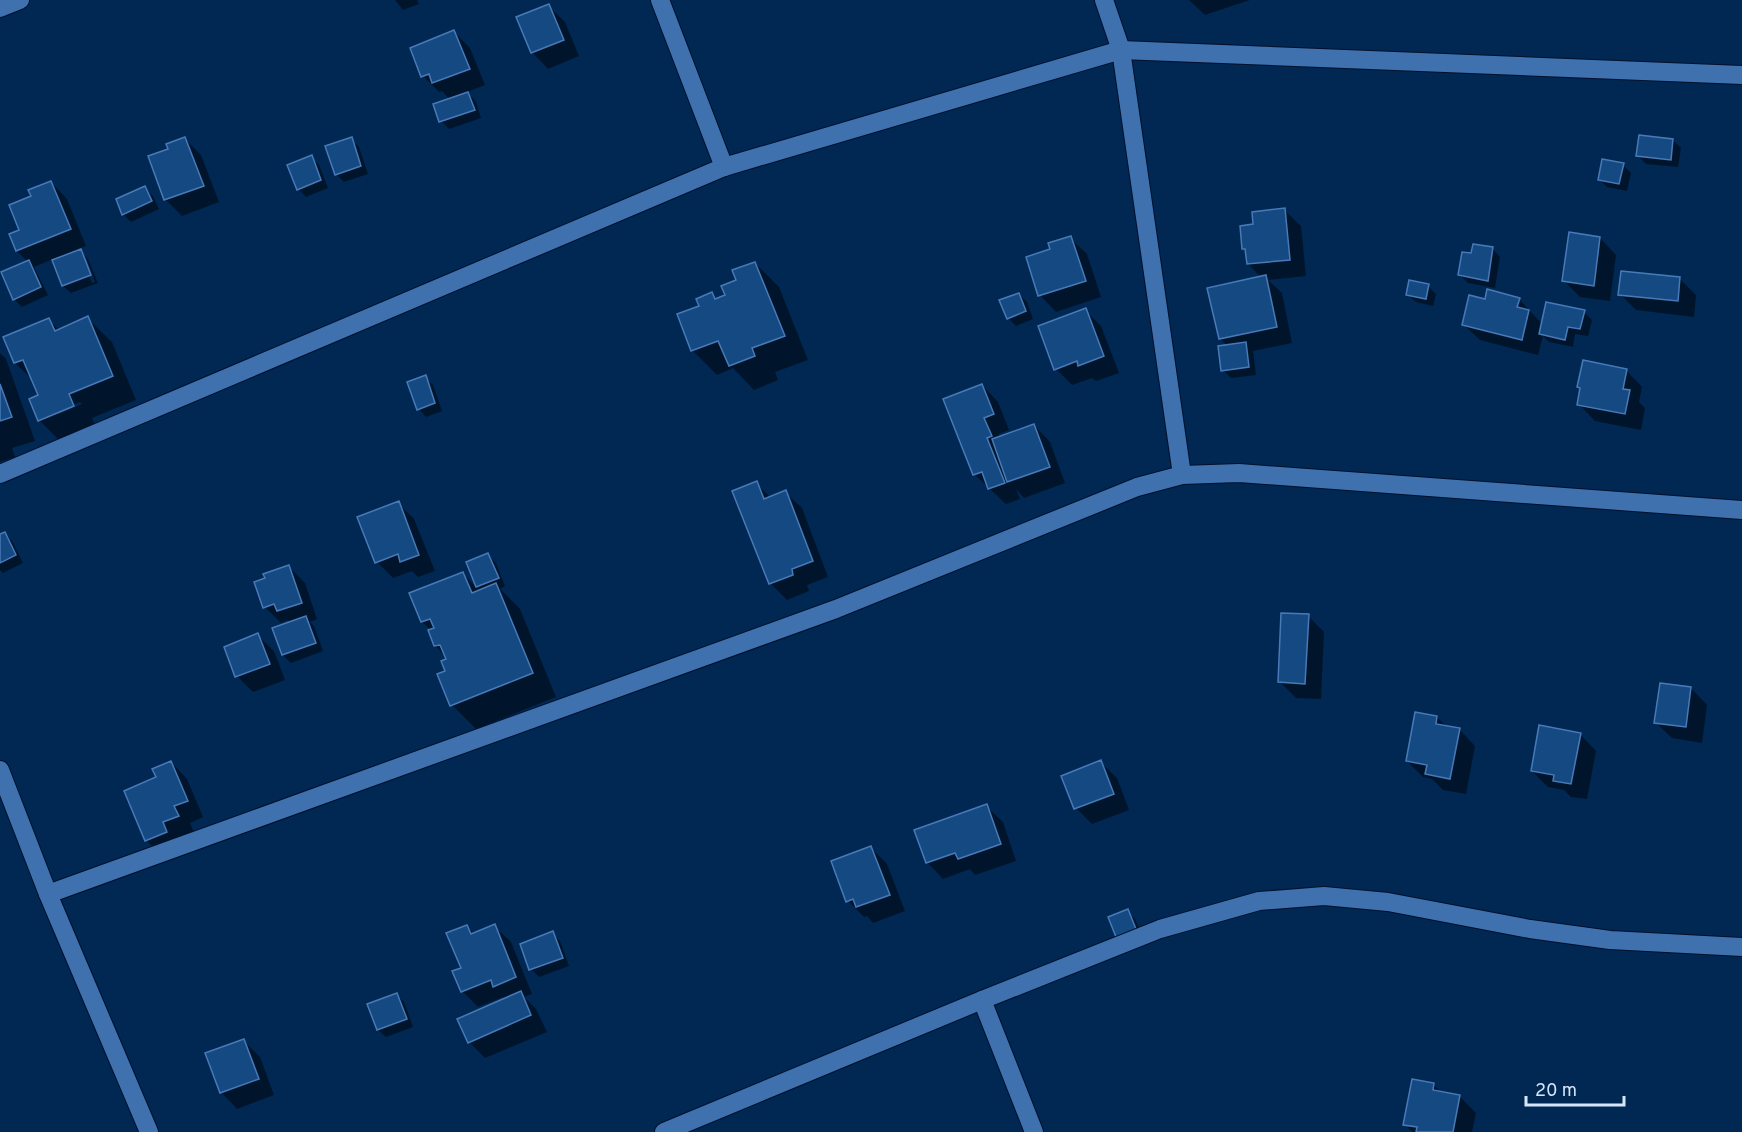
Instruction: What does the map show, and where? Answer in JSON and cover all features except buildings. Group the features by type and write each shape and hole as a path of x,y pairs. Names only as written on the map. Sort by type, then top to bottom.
{"street":[{"path":"0,8 21,0"},
{"path":"660,0 723,167"},
{"path":"1104,0 1121,50 1182,476"},
{"path":"0,474 723,167 1121,50 1742,75"},
{"path":"48,894 836,609 1137,487 1182,476 1239,473 1742,510"},
{"path":"0,770 48,894 149,1132"},
{"path":"664,1132 1160,929 1259,901 1313,897 1388,902 1530,929 1610,940 1742,947"},
{"path":"982,1000 1034,1132"}]}
